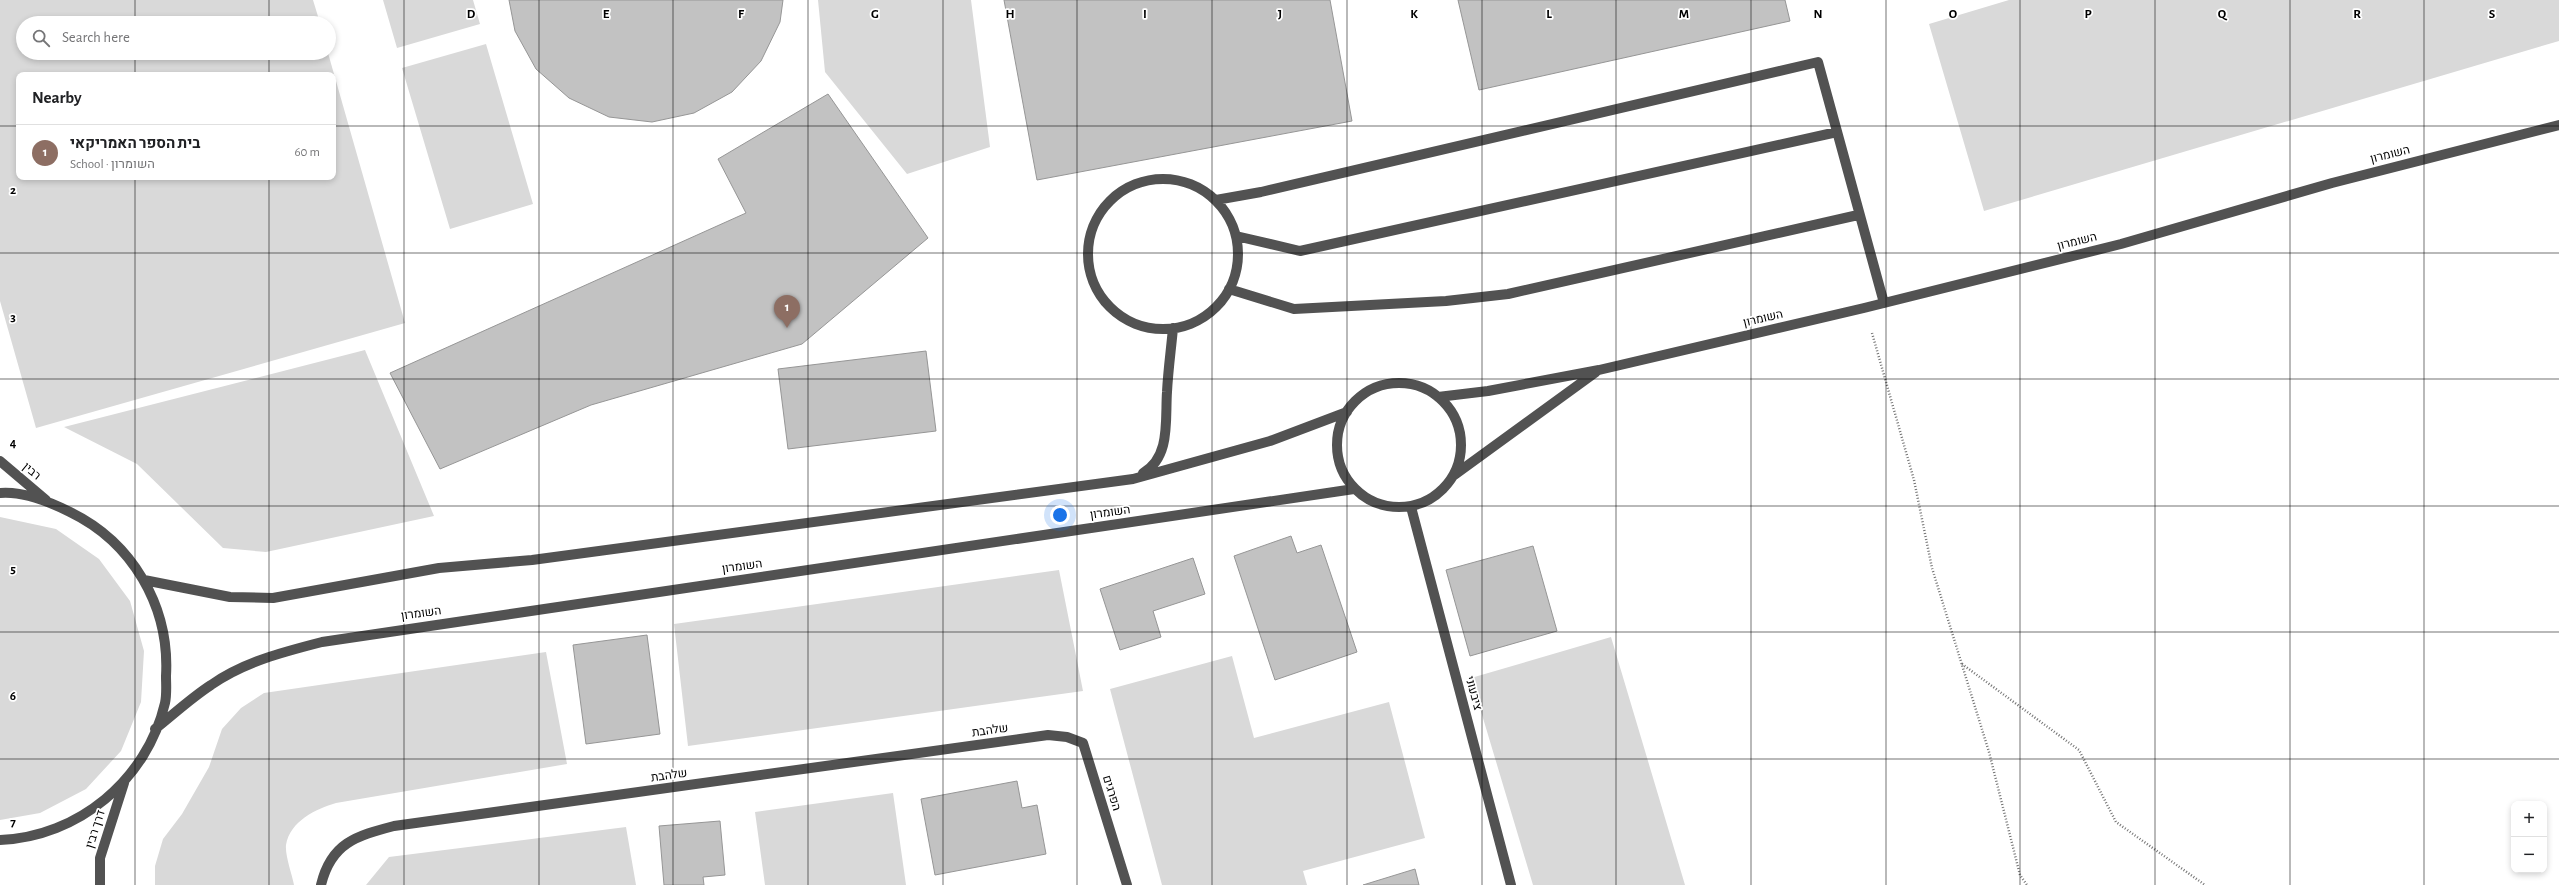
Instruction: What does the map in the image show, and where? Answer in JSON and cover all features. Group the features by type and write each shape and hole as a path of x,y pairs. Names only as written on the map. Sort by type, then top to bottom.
{"street":[{"path":"1216,200 1261,192 1818,62 1858,215 1884,303"},
{"name":"השומרון","path":"1438,397 1488,391 1599,370 1864,308 2121,244 2332,182 2559,125"},
{"path":"1236,236 1300,251 1837,132"},
{"path":"1161,178 1182,180 1216,200 1229,216 1236,236 1239,255 1235,276 1229,289 1213,311 1194,322 1173,328 1153,329 1133,323 1115,312 1102,298 1092,280 1087,260 1090,233 1095,220 1106,203 1122,190 1140,181 1161,178"},
{"path":"1229,289 1294,308 1446,301 1508,294 1858,215"},
{"path":"1133,479 1150,469 1160,456 1165,438 1173,328"},
{"name":"השומרון","path":"1454,476 1599,370"},
{"path":"1392,383 1412,384 1438,397 1445,403 1456,419 1461,438 1460,457 1454,476 1443,490 1428,500 1411,507 1394,508 1376,504 1354,488 1345,478 1338,458 1336,442 1339,426 1357,399 1373,388 1392,383"},
{"path":"144,580 230,597 273,598 439,568 532,560 1133,479 1270,441 1347,412"},
{"name":"רבין","path":"0,461 47,501"},
{"name":"השומרון","path":"155,729 211,684 246,665 284,651 322,642 1354,488"},
{"path":"0,493 47,501 93,523 130,557 155,600 168,650 165,702 150,745 124,782 93,810 57,829 18,839 0,840"},
{"name":"ציבעוני","path":"1411,507 1511,885"},
{"name":"שלהבת","path":"321,885 326,865 341,848 361,834 394,826 1048,735"},
{"name":"הפרגים","path":"1048,735 1067,737 1083,743 1127,885"},
{"name":"דרך רבין","path":"100,885 100,858 124,782"}],"path":[{"path":"1864,308 1914,480 1932,568 1989,752 2020,875 2027,885"},
{"path":"1961,663 2079,750 2116,822 2205,885"}],"shaded area":[{"path":"0,0 313,0 318,16 16,16 16,60 330,60 333,72 16,72 16,180 336,180 336,81 405,323 36,428 0,301"},
{"path":"383,0 473,0 480,24 397,48"},
{"path":"818,0 971,0 990,147 907,174 825,72"},
{"path":"2009,0 2559,0 2559,41 1984,211 1929,24"},
{"path":"486,44 533,204 450,229 402,68"},
{"path":"365,350 434,516 266,552 223,548 137,464 64,427"},
{"path":"0,517 56,529 99,559 130,601 144,651 141,702 121,751 86,789 40,813 0,820"},
{"path":"1059,570 1083,691 688,746 674,624"},
{"path":"1611,637 1685,885 1533,885 1471,678"},
{"path":"546,652 567,764 336,803 320,809 305,817 298,823 288,837 286,849 294,885 155,885 155,866 163,839 182,814 209,767 222,729 241,708 264,693"},
{"path":"1232,656 1254,738 1389,702 1425,838 1303,871 1307,885 1162,885 1110,689"},
{"path":"893,793 906,885 765,885 755,812"},
{"path":"626,827 636,885 366,885 389,857"}],"building":[{"path":"509,0 783,0 780,22 761,61 732,92 694,113 652,122 609,117 569,98 536,69 515,31"},
{"path":"1004,0 1330,0 1352,121 1037,180"},
{"path":"1458,0 1785,0 1790,21 1479,90"},
{"path":"828,94 928,238 802,344 591,405 440,469 390,373 746,213 718,159"},
{"path":"926,351 936,431 788,449 778,369"},
{"path":"1291,536 1297,553 1321,545 1357,652 1275,680 1234,556"},
{"path":"1533,546 1557,631 1470,656 1446,570"},
{"path":"1193,558 1205,594 1153,611 1161,637 1120,650 1100,589"},
{"path":"647,635 660,734 586,744 573,645"},
{"path":"1017,781 1022,808 1037,805 1046,854 935,875 921,799"},
{"path":"720,821 725,875 703,877 704,885 664,885 659,826"},
{"path":"1415,869 1419,885 1363,885"}],"place":[{"name":"בית הספר האמריקאי","path":"787,328"}]}
